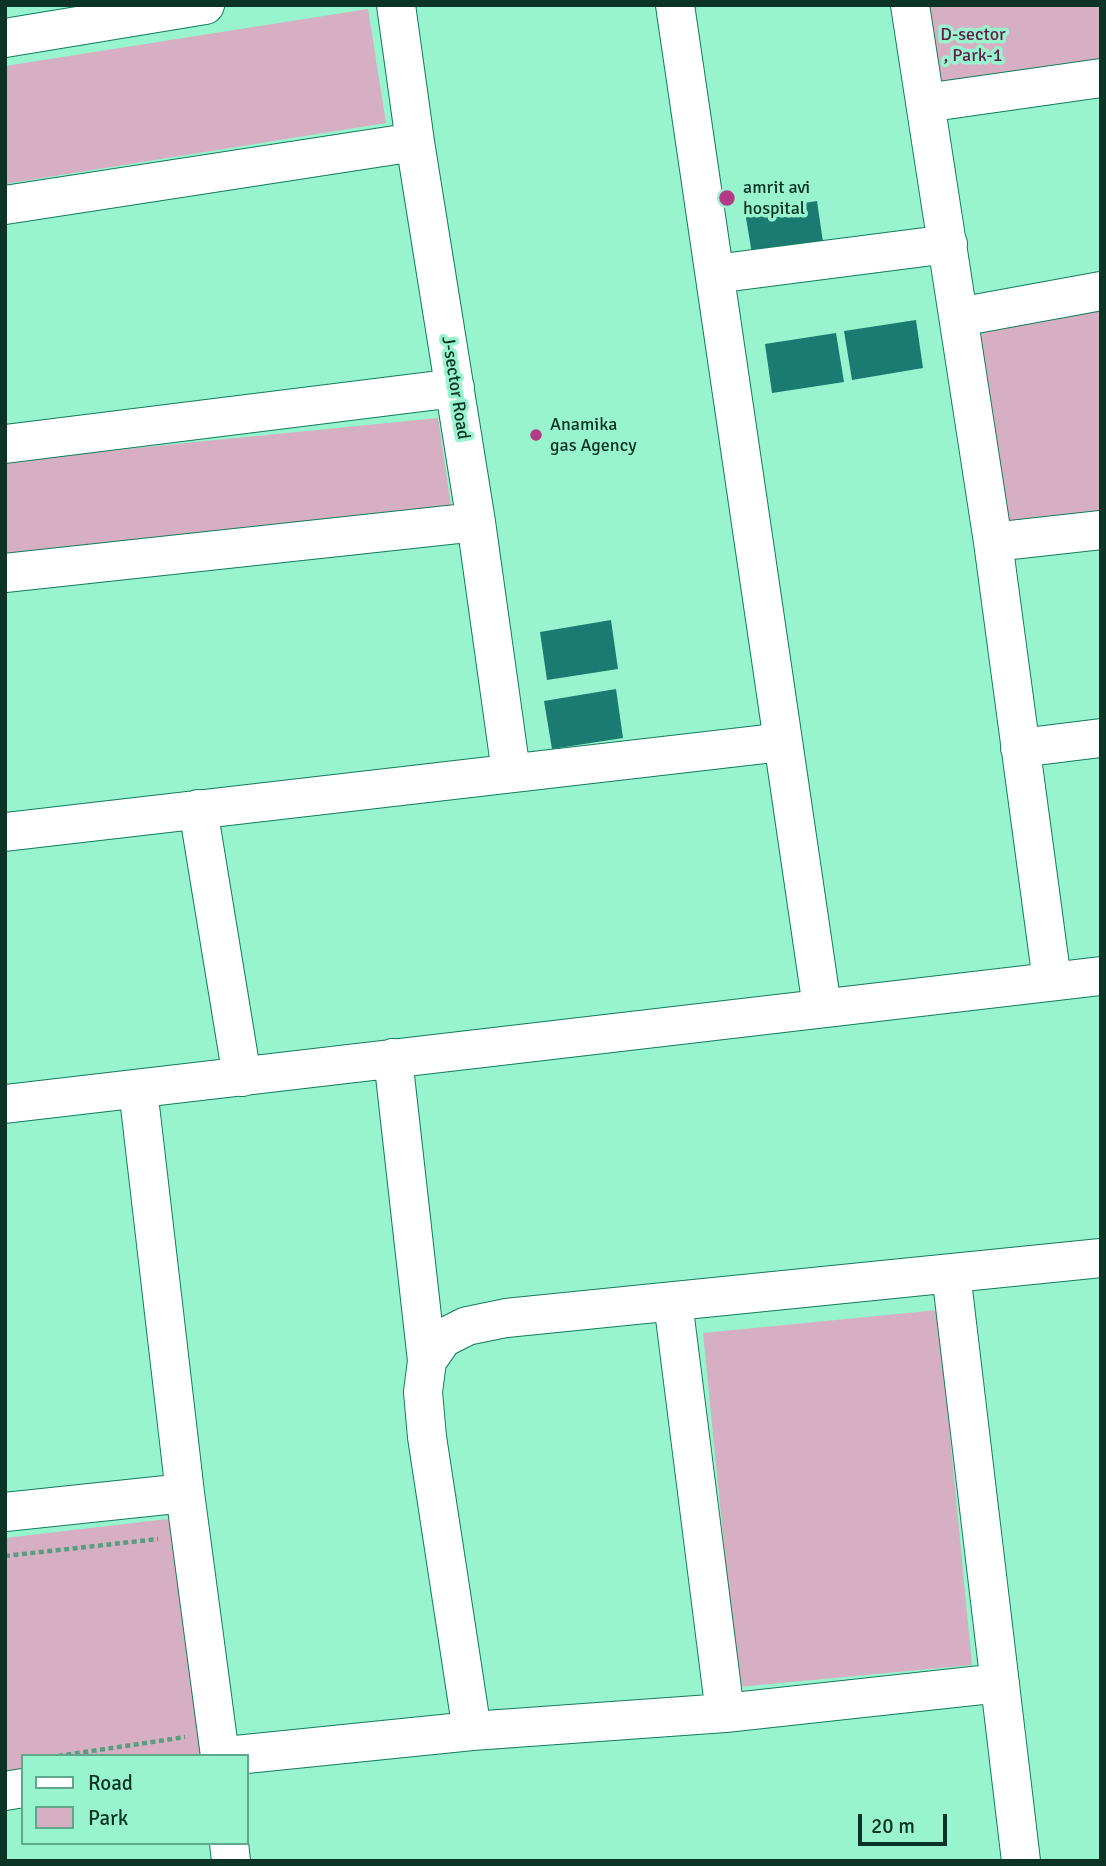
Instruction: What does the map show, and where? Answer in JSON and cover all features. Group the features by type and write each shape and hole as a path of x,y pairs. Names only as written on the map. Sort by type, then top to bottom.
{"street":[{"path":"5,38 205,5"},
{"name":"J-sector Road","path":"396,5 415,142 476,522 511,772"},
{"path":"674,5 822,1007"},
{"path":"910,5 993,542 1052,981"},
{"path":"925,103 1101,78"},
{"path":"5,205 415,142"},
{"path":"715,274 947,244"},
{"path":"958,317 1101,291"},
{"path":"5,443 455,388"},
{"path":"5,573 476,522"},
{"path":"993,542 1101,530"},
{"path":"1020,748 1101,738"},
{"path":"5,832 783,742"},
{"path":"198,809 242,1077"},
{"path":"5,1104 1101,976"},
{"path":"393,1059 428,1361 423,1392 427,1437 472,1731"},
{"path":"138,1089 185,1493 220,1754"},
{"path":"428,1361 443,1338 467,1326 506,1318 1101,1258"},
{"path":"951,1273 1021,1861"},
{"path":"673,1302 725,1713"},
{"path":"5,1512 185,1493"},
{"path":"246,1754 472,1731 725,1713 1000,1683"}],"path":[{"path":"5,1556 158,1539 160,1552"},
{"path":"90,1753 185,1738 183,1724"}],"green space":[{"name":"D-sector , Park-1","path":"926,5 1101,5 1101,67 939,90"},
{"path":"368,9 386,123 5,184 5,66"},
{"path":"1101,309 1101,510 1005,523 972,330"},
{"path":"438,418 452,512 5,563 5,461"},
{"path":"938,1310 972,1665 738,1687 703,1333"},
{"path":"176,1518 210,1754 21,1754 21,1778 5,1780 5,1538"}],"building":[{"path":"817,201 824,249 753,260 745,212"},
{"path":"916,320 923,368 852,380 844,331"},
{"path":"836,333 844,382 772,393 765,344"},
{"path":"611,620 618,669 547,680 540,632"},
{"path":"616,689 623,738 552,749 544,701"}],"place":[{"name":"amrit avi hospital","path":"727,198"},
{"name":"Anamika gas Agency","path":"536,435"}]}
